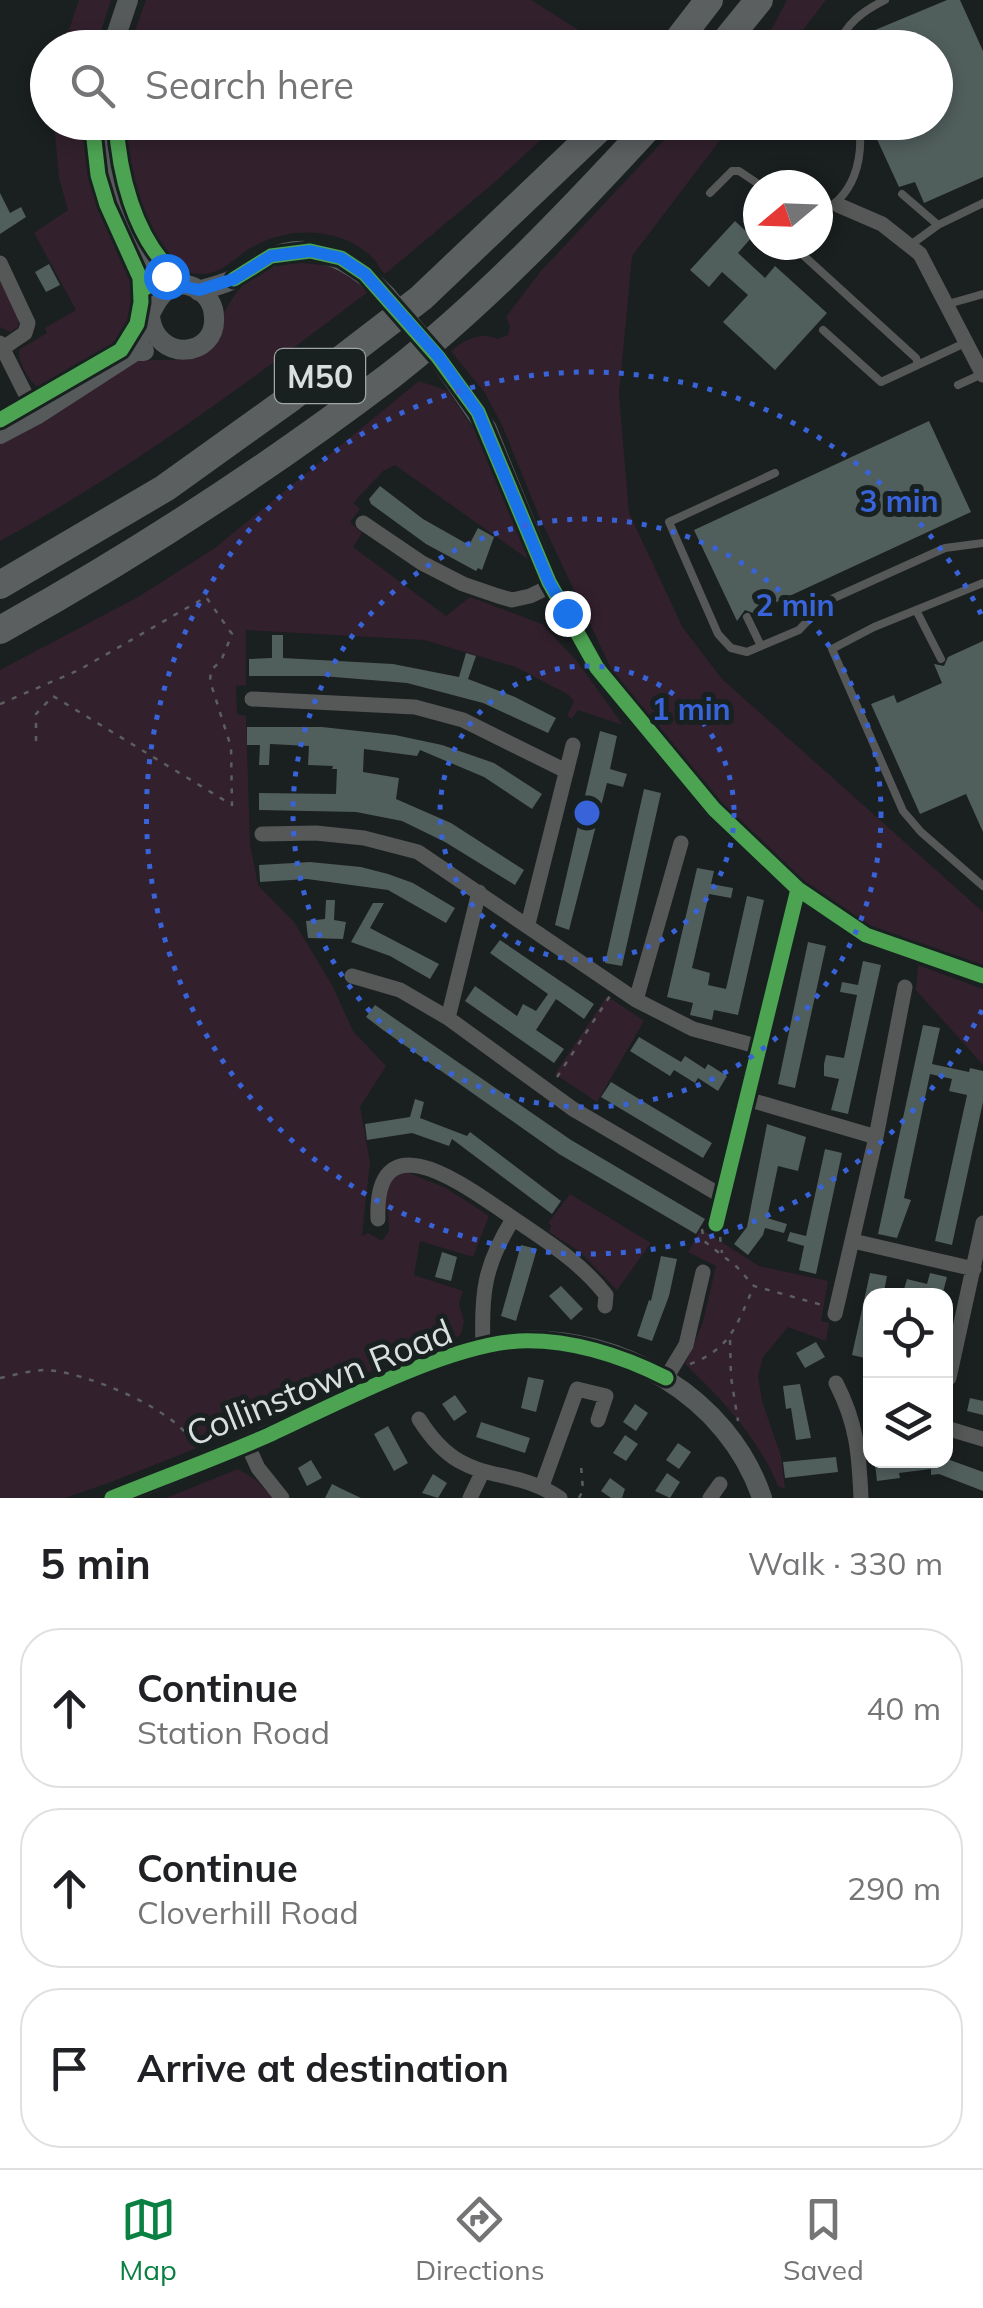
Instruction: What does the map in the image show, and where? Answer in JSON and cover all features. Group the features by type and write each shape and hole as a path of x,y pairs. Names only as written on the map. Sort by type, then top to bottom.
{"highway":[{"path":"686,30 709,0"},
{"path":"734,30 758,0"},
{"name":"M50","path":"0,585 165,488 292,397 422,298 587,140"},
{"name":"M50","path":"0,630 178,524 392,374 505,274 637,140"}],"street":[{"path":"118,30 128,0"},
{"path":"107,140 115,190 146,261 155,336 172,349"},
{"path":"838,205 882,224 920,254 983,374"},
{"path":"135,351 153,308 172,288 234,279 271,256 310,251 341,258 365,274 438,356 487,429 552,586 597,668 714,808 798,889 866,935 983,976"},
{"path":"146,261 190,288 212,306 214,316"},
{"path":"0,263 28,322 26,333 1,345 36,415"},
{"path":"0,434 135,351 193,349 202,344 234,279"},
{"path":"364,523 422,563 498,596 512,600 552,586"},
{"path":"252,699 416,706 463,720 566,771"},
{"path":"528,924 573,745"},
{"path":"262,834 364,838 418,852 636,1000 693,1030 760,1047"},
{"path":"636,1000 681,843"},
{"path":"713,1229 798,889"},
{"path":"448,1018 479,892"},
{"path":"352,976 400,990 448,1018 574,1109 720,1195"},
{"path":"831,1310 853,1242 905,987"},
{"path":"747,1099 876,1137"},
{"path":"378,1219 377,1198 384,1180 394,1169 408,1164 426,1166 458,1181 586,1269 606,1294 605,1306"},
{"path":"483,1347 481,1298 492,1260 513,1219"},
{"path":"953,1364 983,1223"},
{"path":"853,1242 974,1268"},
{"path":"676,1373 703,1272"},
{"name":"Collinstown Road","path":"112,1498 414,1371 483,1347 515,1341 552,1341 676,1373 719,1424 756,1479 762,1498"},
{"path":"836,1383 863,1435"},
{"path":"542,1486 577,1389 606,1396 598,1420"},
{"path":"419,1419 435,1443 482,1473 542,1486 560,1498"},
{"path":"953,1430 983,1440"},
{"path":"247,1444 258,1468 282,1498"},
{"path":"861,1498 863,1457"},
{"path":"470,1498 482,1473"},
{"path":"710,1498 720,1484"}],"lane":[{"path":"845,30 863,11 885,0"},
{"path":"833,207 858,171 861,140"},
{"path":"710,193 732,171 743,173"},
{"path":"902,194 938,225"},
{"path":"909,246 938,225 983,203"},
{"path":"808,260 918,364"},
{"path":"948,304 983,294"},
{"path":"822,330 881,382 967,342"},
{"path":"958,386 983,374"},
{"path":"775,473 668,522 718,634 730,648 747,652 800,630 825,602 946,548 983,543"},
{"path":"983,583 874,628 832,650 903,811 983,886"},
{"path":"918,612 942,659"},
{"path":"747,617 761,646"}],"path":[{"path":"0,704 79,670 206,597 232,634 221,661 211,670 210,681 231,747 232,806 53,696 36,714 36,747"},
{"path":"555,1080 610,996 602,991"},
{"path":"713,1229 722,1256"},
{"path":"713,1229 704,1241 754,1286 831,1310"},
{"path":"676,1373 710,1358 730,1338 754,1286"},
{"path":"730,1338 738,1426"},
{"path":"0,1378 42,1370 74,1376 169,1415 191,1437 196,1448"},
{"path":"580,1498 581,1466"}],"shaded area":[{"path":"79,0 111,0 101,30 69,30"},
{"path":"146,0 531,0 579,30 135,30"},
{"path":"787,0 826,0 803,30 771,30"},
{"path":"56,140 90,140 102,199 132,272 137,310 132,328 121,343 40,389 25,371 20,349 76,310 34,233 68,210 59,178"},
{"path":"541,140 385,274 358,246 312,233 264,241 210,273 188,272 170,261 143,219 133,193 123,142"},
{"path":"664,140 720,140 632,256 619,394 629,513 683,628 722,679 983,912 983,970 868,927 802,881 723,806 615,677 539,516 502,425 485,393 451,351 473,338 497,339 508,335 506,317 540,272"},
{"path":"294,262 339,267 369,291 143,454 0,541 0,440 135,362 181,360 205,352 239,290 256,275"},
{"path":"0,281 19,315 18,327 10,332 0,327"},
{"path":"419,381 448,391 481,440 529,560 395,465 383,471 353,503 360,509 350,522 362,533 353,547 446,616 470,597 542,624 576,660 623,725 578,710 572,719 567,716 574,702 569,695 516,667 424,640 246,630 246,685 236,686 237,714 246,716 250,844 258,885 294,922 333,987 353,1031 386,1066 360,1107 370,1162 362,1236 368,1233 382,1241 389,1231 388,1210 383,1207 386,1184 404,1171 446,1188 489,1216 473,1257 420,1241 414,1275 463,1291 459,1304 464,1321 461,1334 451,1342 380,1367 230,1435 111,1482 65,1498 0,1498 0,670 138,597 215,548"},
{"path":"918,965 983,989 983,1065 916,990"},
{"path":"607,996 644,1021 597,1102 555,1074"},
{"path":"570,1194 651,1243 617,1290 579,1251 549,1232 548,1223"},
{"path":"701,1229 759,1266 828,1281 821,1321 829,1323 826,1341 788,1327 763,1357 758,1376 762,1401 781,1456 785,1489 778,1486 761,1452 738,1420 685,1364 703,1322 716,1266 688,1252"},
{"path":"238,1469 256,1480 273,1498 166,1498"}],"building":[{"path":"947,0 960,0 983,51 983,177 924,203 915,182 899,187 877,140 953,140 953,30 875,30"},
{"path":"0,193 10,213 21,207 26,217 0,234"},
{"path":"735,221 743,229 743,247 738,253 743,260 765,278 775,266 827,313 775,370 723,322 748,295 722,272 709,287 690,270"},
{"path":"49,264 60,285 46,292 35,272"},
{"path":"929,421 971,512 753,613 745,610 737,621 694,530"},
{"path":"380,486 423,519 469,545 478,528 494,537 482,570 476,571 426,544 371,504 369,499"},
{"path":"272,635 283,635 283,658 393,664 459,677 466,653 476,656 468,679 556,718 548,733 483,703 407,683 322,676 249,676 249,659 272,658"},
{"path":"983,641 983,832 966,794 920,814 871,704 894,695 897,703 942,683 934,664 944,666 948,657"},
{"path":"247,727 322,727 395,735 442,745 494,763 542,794 532,809 484,777 420,750 417,756 364,749 363,772 399,778 396,799 451,823 524,870 515,885 402,821 356,812 259,810 259,793 336,794 337,769 308,765 309,746 270,744 269,765 259,765 260,745 247,745"},
{"path":"600,731 617,736 610,769 627,774 623,787 607,783 569,930 555,925"},
{"path":"644,789 661,793 622,966 605,963"},
{"path":"310,862 388,874 413,883 455,908 446,923 388,890 307,879 260,882 259,865"},
{"path":"697,868 714,871 711,884 733,888 731,898 709,894 692,968 710,973 708,985 726,989 747,896 764,900 738,1015 714,1010 712,1020 690,1015 693,1003 667,997"},
{"path":"326,900 335,900 334,920 346,922 343,939 308,938 306,921 325,919"},
{"path":"373,903 384,903 370,928 439,964 430,979 390,956 351,942"},
{"path":"500,940 594,1004 584,1019 556,999 536,1030 564,1049 554,1063 465,1001 475,986 517,1016 523,1004 536,1011 548,994 490,953"},
{"path":"808,942 826,946 795,1088 778,1084"},
{"path":"863,961 881,965 848,1114 831,1110 839,1079 824,1076 824,1064 826,1055 844,1058 857,995 840,992 842,982 858,985"},
{"path":"375,1005 571,1140 705,1219 696,1234 559,1154 383,1030 366,1017"},
{"path":"923,1025 940,1028 932,1064 983,1071 983,1102 952,1245 935,1241 967,1095 949,1091 952,1079 930,1074 904,1198 911,1200 897,1238 878,1234"},
{"path":"639,1037 681,1062 685,1056 705,1069 708,1064 727,1076 718,1091 698,1078 695,1083 674,1070 670,1076 630,1051"},
{"path":"611,1082 712,1143 703,1158 601,1097"},
{"path":"415,1099 424,1102 420,1118 467,1136 470,1132 561,1201 552,1214 452,1139 449,1146 412,1133 367,1140 365,1124 410,1117"},
{"path":"767,1124 806,1137 798,1171 778,1166 767,1218 787,1224 784,1233 765,1228 748,1255 734,1244 747,1227"},
{"path":"825,1149 842,1153 816,1274 799,1270 804,1246 787,1241 790,1232 806,1236"},
{"path":"521,1245 537,1249 516,1321 501,1316"},
{"path":"442,1252 457,1257 451,1281 435,1277"},
{"path":"661,1256 677,1259 669,1296 652,1341 637,1336 651,1301"},
{"path":"870,1273 887,1276 885,1288 867,1288"},
{"path":"930,1273 947,1277 944,1288 904,1288 907,1279 927,1284"},
{"path":"561,1286 583,1309 571,1320 549,1296"},
{"path":"863,1305 863,1358 852,1355"},
{"path":"816,1342 825,1357 805,1368 796,1353"},
{"path":"528,1377 544,1380 536,1412 521,1408"},
{"path":"800,1384 811,1438 796,1440 783,1386"},
{"path":"455,1395 467,1412 454,1421 442,1404"},
{"path":"970,1398 983,1401 983,1415 967,1411"},
{"path":"635,1404 648,1413 636,1431 623,1422"},
{"path":"481,1422 530,1438 525,1453 476,1437"},
{"path":"388,1426 408,1463 394,1471 374,1434"},
{"path":"625,1435 638,1444 626,1461 613,1453"},
{"path":"678,1443 691,1452 679,1469 666,1460"},
{"path":"836,1457 838,1472 785,1478 783,1462"},
{"path":"311,1460 322,1478 307,1486 298,1468"},
{"path":"953,1461 983,1472 983,1491 939,1474 931,1475 931,1469 899,1473 900,1478 877,1481 875,1468 953,1468"},
{"path":"667,1473 680,1482 670,1498 655,1491"},
{"path":"433,1474 447,1483 438,1498 422,1493"},
{"path":"610,1478 625,1489 622,1498 611,1498 601,1491"},
{"path":"332,1484 342,1489 361,1498 325,1498"}],"cycle path":[{"path":"0,420 121,350 137,324 140,278 107,205 94,140"},
{"path":"118,140 125,182 138,221 171,271 142,290"},
{"path":"234,279 271,256 310,251 341,258 365,274 438,357 478,412 549,582 597,668 714,809 798,889 866,935 983,976"},
{"path":"716,1224 798,889"},
{"path":"112,1498 249,1443 426,1364 490,1345 538,1341 576,1346 631,1362 666,1378"}],"route":[{"path":"166,276 181,286 199,290 234,279 271,256 310,251 341,258 365,274 438,356 478,412 549,582 567,613"}]}
